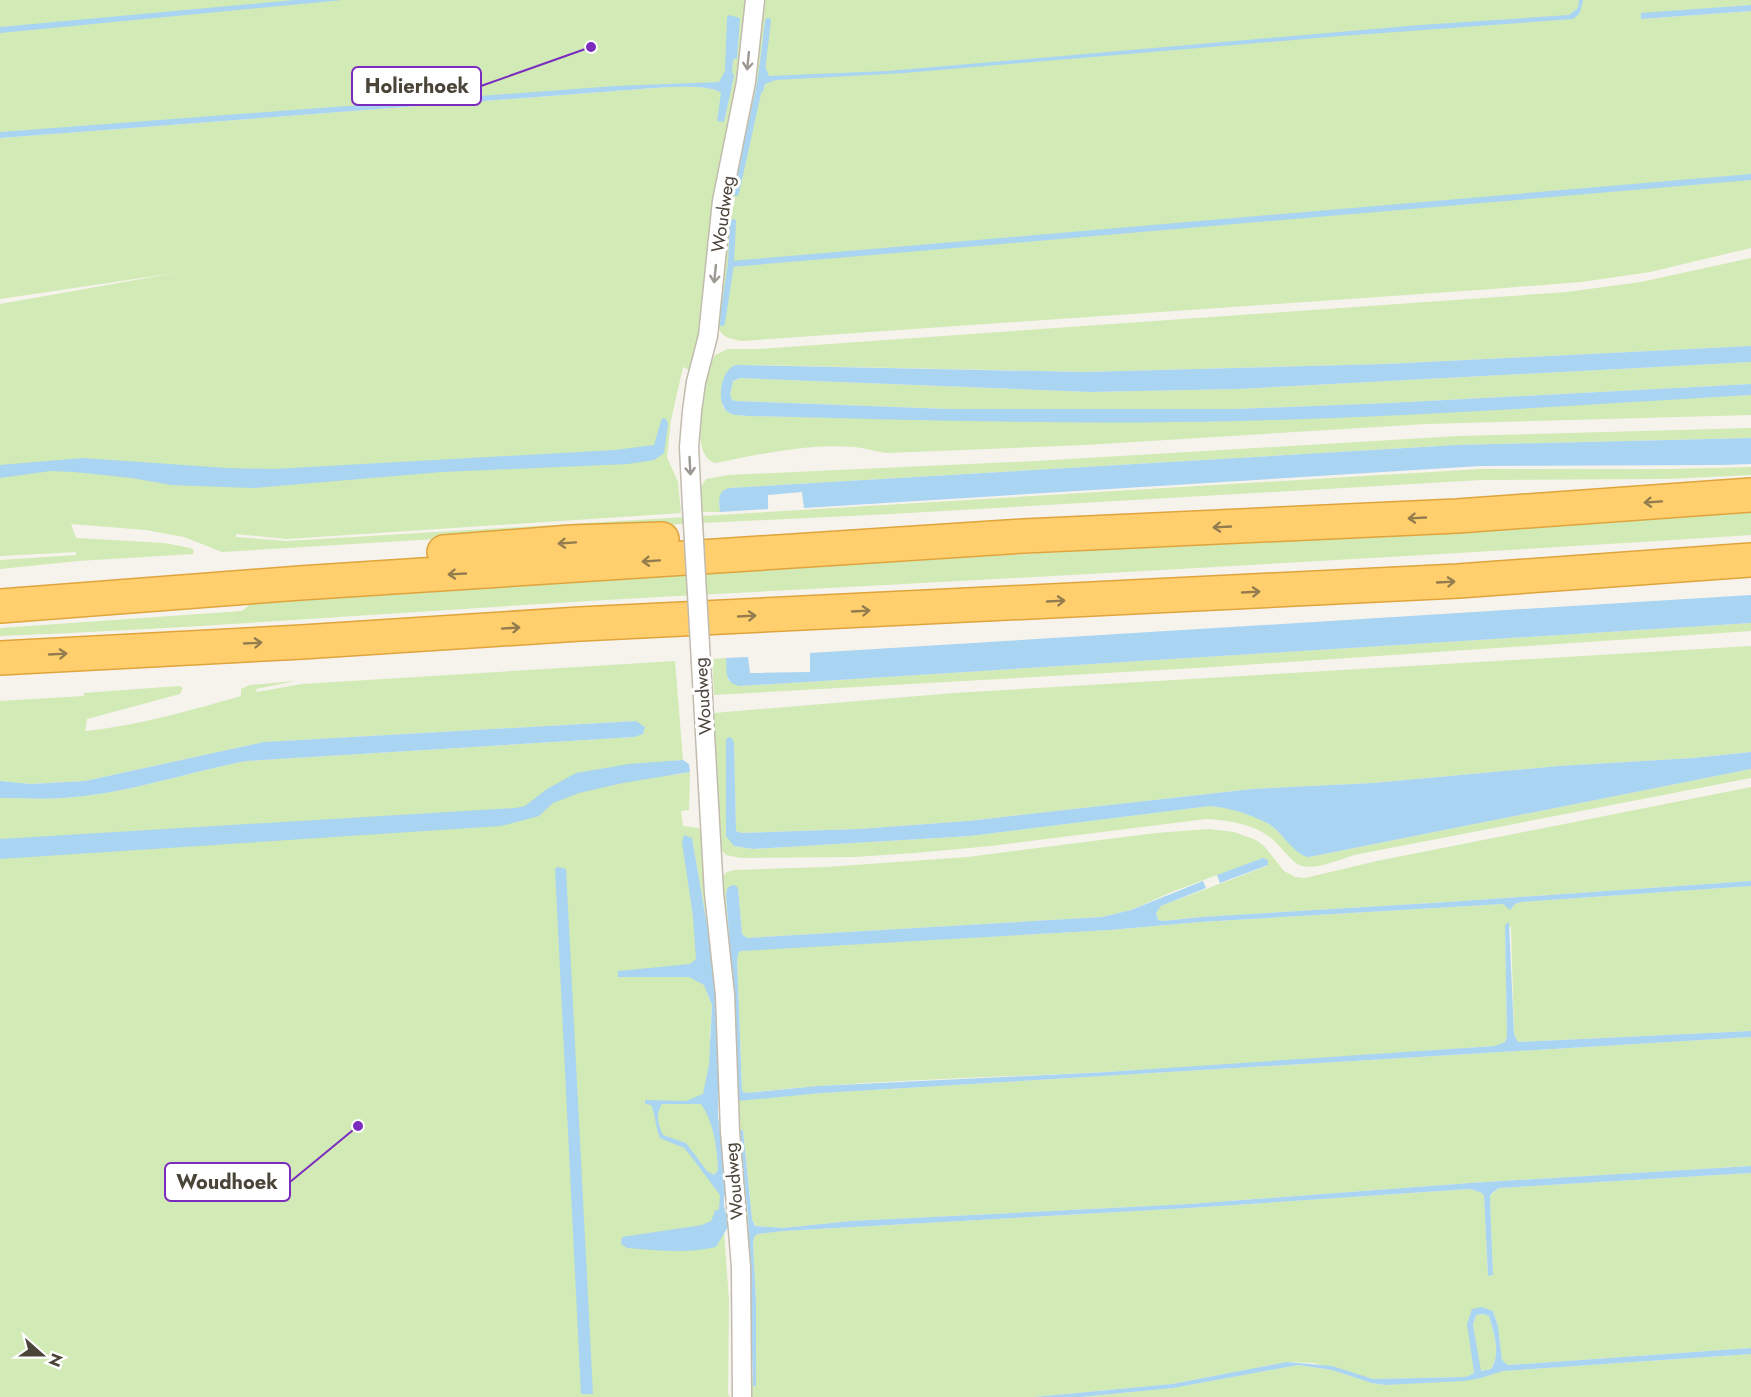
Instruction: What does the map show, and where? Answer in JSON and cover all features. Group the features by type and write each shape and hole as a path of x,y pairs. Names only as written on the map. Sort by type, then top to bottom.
{"highway":[{"path":"0,606 1024,536 1457,516 1751,495"},
{"path":"0,586 584,542 739,536 1024,536"},
{"path":"0,658 580,624 1458,581 1751,560"}],"street":[{"name":"Woudweg","path":"742,1397 740,1258 730,1131 725,995 714,893 689,447 696,382 708,336 722,201 746,82 754,1"}],"green space":[{"path":"0,0 1751,0 1751,5 1641,14 1642,19 1751,11 1751,248 1650,272 1581,282 1492,289 742,341 727,337 718,327 702,321 689,370 683,367 671,420 667,457 678,482 681,513 287,539 236,534 236,537 287,541 1481,469 1751,467 1751,475 1667,479 1481,480 222,552 184,537 146,530 71,524 76,538 164,543 191,548 194,551 193,554 78,561 0,569 0,560 76,555 76,552 0,556 0,304 175,273 0,299 0,138 671,87 714,89 722,93 722,99 733,81 0,135"},
{"path":"1751,258 1751,346 1385,364 1086,372 745,365 721,396 723,408 731,414 748,416 1089,422 1236,421 1751,395 1751,415 1426,424 1085,445 887,453 837,446 785,450 716,463 707,457 702,446 700,413 706,378 715,355 728,349 758,349 1567,292 1641,282"},
{"path":"1751,362 1751,384 1236,409 948,409 736,401 732,400 730,395 733,381 740,378 1090,392 1237,389"},
{"path":"1751,428 1751,438 1457,445 729,488 719,501 720,512 703,512 701,487 706,479 728,475 1036,461 1458,436"},
{"path":"1751,510 1751,535 0,636 0,628 242,611 254,601"},
{"path":"1751,623 1751,631 1214,667 714,695 712,659 726,658 728,680 740,686"},
{"path":"1751,646 1751,752 1693,758 1559,766 1373,783 1252,789 968,821 859,829 742,833 736,831 734,743 734,846 753,849 970,836 1210,806 1234,810 1259,818 1273,827 1299,852 1309,857 1751,769 1751,778 1354,855 1319,866 1299,865 1271,838 1257,829 1231,822 1206,819 991,846 854,857 741,858 726,855 720,849 714,713 954,693"},
{"path":"675,661 683,760 672,761 675,775 690,772 689,810 681,811 683,826 703,831 711,948 692,838 707,993 712,1005 710,1036 729,1301 728,1394 730,1397 0,1397 0,798 56,798 96,794 246,761 634,737 645,727 635,721 264,742 85,781 31,784 0,781 0,701 84,696 84,693 179,686 183,688 180,694 87,719 85,731 144,721 203,707 241,696 241,689 250,685 295,681 256,689 257,692 302,684"},
{"path":"1751,787 1751,881 1158,920 1156,913 1161,906 1267,866 1268,860 1263,858 1174,891 1131,910 1102,917 747,938 742,934 738,888 727,889 726,895 735,1017 736,1096 741,1100 822,1093 1751,1037 1751,1166 1470,1183 1190,1204 851,1221 783,1228 756,1226 752,1219 743,1130 739,1130 748,1216 751,1373 756,1386 753,1242 756,1234 1470,1189 1484,1194 1488,1276 1493,1275 1490,1198 1499,1188 1751,1173 1751,1348 1508,1365 1502,1361 1498,1326 1493,1311 1472,1309 1474,1372 1465,1377 1373,1379 1314,1363 1287,1362 1172,1384 1034,1397 750,1397 722,877 727,872 968,857 1156,833 1209,829 1234,832 1256,840 1264,846 1284,871 1295,877 1305,878 1377,861"},
{"path":"1751,886 1751,1031 1518,1042 1514,1034 1511,927 1505,925 1507,1037 1505,1042 1495,1046 1154,1069 880,1082 742,1092 737,958 739,952 745,950 1110,930 1200,922 1503,904 1512,908 1521,902"},
{"path":"1476,1315 1489,1316 1496,1357 1491,1369 1480,1371 1473,1325"},
{"path":"1751,1354 1751,1397 1081,1397 1173,1388 1298,1365 1332,1370 1385,1385 1481,1378 1503,1371"}],"water":[{"path":"295,0 343,0 0,33 0,27"},
{"path":"1579,0 1583,0 1581,9 1573,19 904,73 776,80 765,84 763,92 756,91 760,63 764,64 769,76 888,71 1420,25 1569,15 1578,8"},
{"path":"1751,5 1751,11 1641,19 1641,13"},
{"path":"729,15 740,18 737,58 733,60 734,76 724,122 717,121 721,93 702,87 671,87 0,138 0,132 615,86 719,82 725,71 727,17"},
{"path":"1751,346 1751,362 1237,389 1090,392 740,378 733,381 730,395 732,400 736,401 948,409 1236,409 1751,384 1751,395 1430,414 1237,421 1115,422 992,422 748,416 728,412 724,408 721,394 723,379 736,365 1086,372 1385,364"},
{"path":"662,418 666,419 668,424 664,453 654,460 628,464 442,472 253,488 171,485 132,478 51,471 0,478 0,465 82,458 273,469 615,450 654,445"},
{"path":"1751,438 1751,464 1480,466 804,508 802,492 768,495 768,509 720,512 719,504 722,492 729,488 1457,445"},
{"path":"1751,595 1751,623 740,686 729,679 726,658 748,657 750,673 810,672 810,653"},
{"path":"636,721 645,727 643,734 634,737 246,761 96,794 56,798 0,798 0,781 31,784 85,781 264,742"},
{"path":"728,737 732,738 734,743 736,831 742,833 859,829 968,821 1252,789 1373,783 1751,752 1751,769 1309,857 1299,853 1269,824 1240,812 1210,806 970,836 753,849 734,846 726,836 726,740"},
{"path":"683,760 689,764 690,772 579,793 553,803 539,816 501,826 0,859 0,839 515,808 525,806 547,789 576,773 629,764"},
{"path":"684,835 692,838 718,1002 718,1115 727,1195 724,1196 724,1206 729,1225 716,1247 683,1251 627,1248 621,1244 622,1237 702,1225 711,1221 715,1211 719,1209 720,1195 684,1148 660,1138 651,1105 645,1104 645,1100 686,1101 703,1094 709,1065 712,1005 704,985 689,977 618,977 618,971 690,964 696,959 693,916 682,842","holes":["662,1104 701,1104 709,1119 716,1144 718,1170 714,1175 707,1171 686,1143 663,1135 659,1123 658,1112"]},
{"path":"1263,858 1268,860 1268,865 1220,883 1217,875"},
{"path":"558,867 566,869 593,1394 581,1394 555,869"},
{"path":"1203,881 1206,888 1161,906 1156,913 1158,920 1751,881 1751,886 1521,902 1515,904 1510,910 1503,904 741,951 737,958 742,1091 746,1093 818,1086 1107,1072 1495,1046 1505,1042 1507,1037 1505,925 1509,922 1514,1034 1518,1042 1751,1031 1751,1037 822,1093 737,1101 735,1017 726,895 730,886 735,885 738,888 742,934 747,938 1102,917 1131,910"},
{"path":"739,1130 743,1130 752,1219 755,1226 783,1228 851,1221 1190,1204 1470,1183 1751,1166 1751,1173 1499,1188 1491,1194 1490,1198 1493,1275 1488,1276 1484,1195 1470,1189 757,1234 753,1242 756,1386 753,1386 748,1216"},
{"path":"1482,1307 1493,1311 1498,1326 1502,1360 1508,1365 1751,1348 1751,1354 1503,1371 1464,1381 1385,1385 1332,1370 1298,1365 1173,1388 1081,1397 1034,1397 1172,1384 1287,1362 1332,1366 1373,1379 1465,1377 1474,1372 1467,1324 1472,1309","holes":["1476,1315 1489,1316 1496,1343 1496,1357 1491,1369 1481,1371 1473,1325"]}],"waterway":[{"path":"762,71 768,21"},
{"path":"736,193 760,84"},
{"path":"731,264 1751,177"},
{"path":"722,323 731,264 733,222"}],"place":[{"name":"Holierhoek","path":"591,47"},
{"name":"Woudhoek","path":"358,1126"}]}
